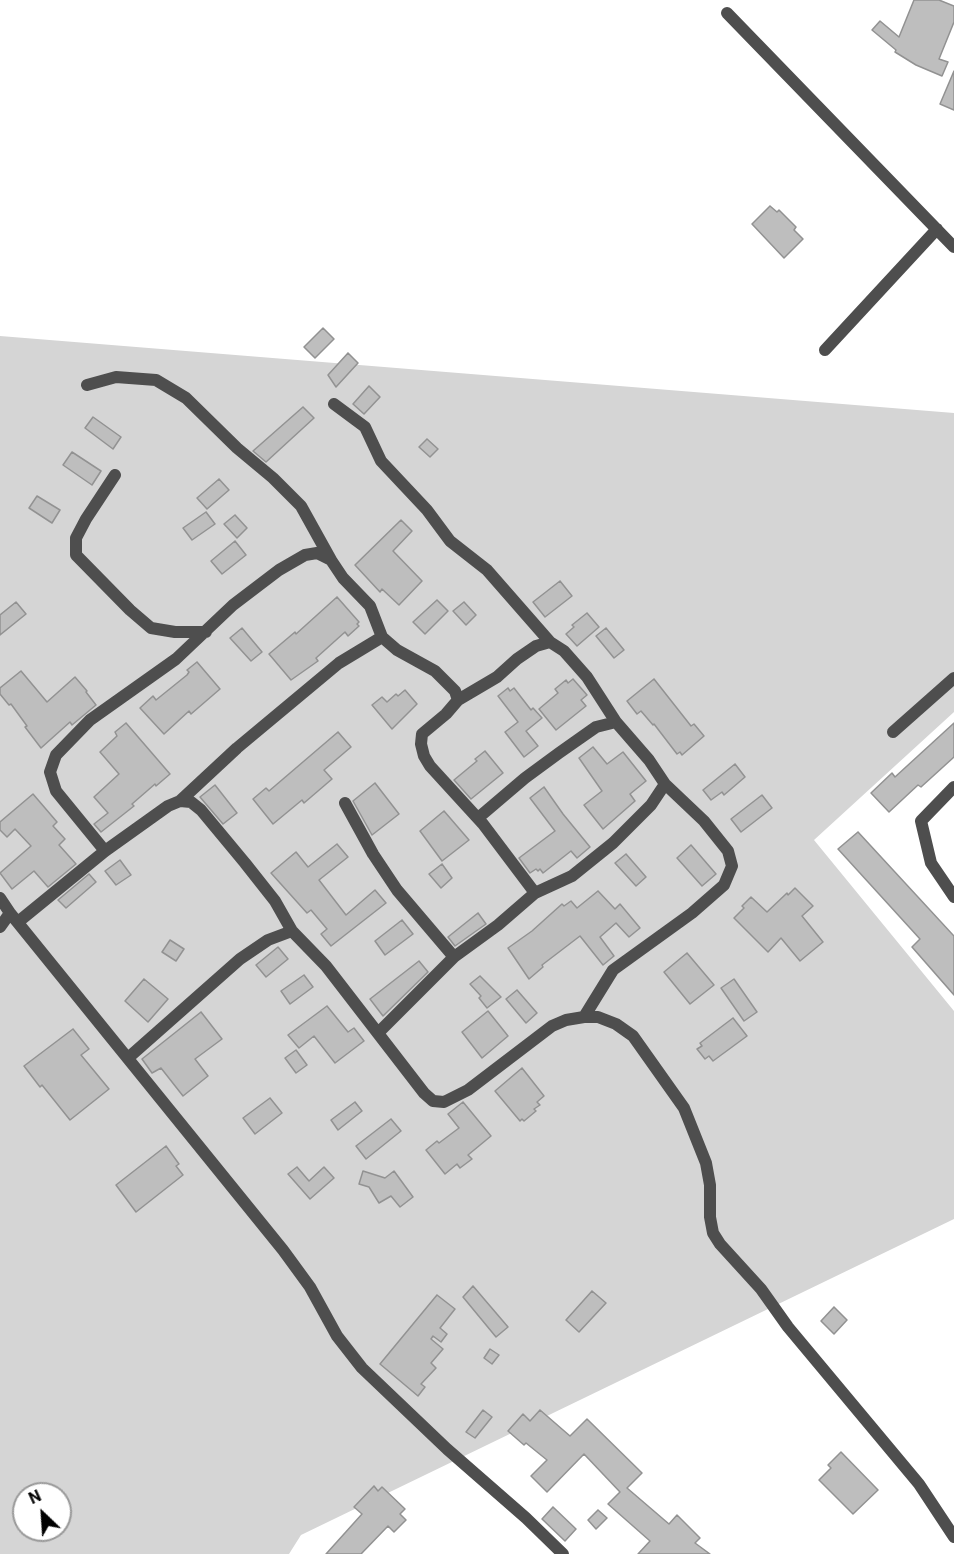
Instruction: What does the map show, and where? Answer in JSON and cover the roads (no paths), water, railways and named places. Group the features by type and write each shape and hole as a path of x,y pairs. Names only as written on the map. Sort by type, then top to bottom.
{"street":[{"path":"727,13 954,247"},
{"path":"825,350 937,229"},
{"path":"87,385 116,377 156,380 186,398 301,506 343,578 370,606 382,637 397,651 435,671 455,691 458,700"},
{"path":"334,404 365,427 381,461 427,510 450,542 487,570 550,642 564,651 587,677 616,722 649,760 665,784 704,821 728,851 732,866 723,885 692,913 613,970 584,1017"},
{"path":"115,475 76,538 76,555 151,628 175,632 206,632"},
{"path":"105,851 56,791 50,772 56,755 90,720 177,659 233,605 279,570 305,555 317,553 331,560"},
{"path":"0,927 168,806 180,801 237,748 339,663 382,637"},
{"path":"535,893 478,818 430,766 421,744 422,734 446,714 458,700 497,677 536,646 550,642"},
{"path":"893,732 954,678"},
{"path":"478,818 525,778 596,727 616,722"},
{"path":"378,1033 454,957 498,925 535,893 572,876 613,843 651,805 665,784"},
{"path":"954,787 921,821 931,863 954,897"},
{"path":"180,801 191,802 201,810 275,901 292,931 326,966 424,1093 433,1101 444,1102 468,1090 552,1026 566,1020 598,1017 633,1036 665,1078 684,1108 706,1163 710,1185 710,1217 713,1233 720,1244 761,1289 788,1328 919,1484 954,1537"},
{"path":"345,803 373,854 398,890 454,957"},
{"path":"0,898 283,1250 310,1287 337,1336 362,1368 563,1554"},
{"path":"128,1058 240,959 268,940 292,931"}]}
